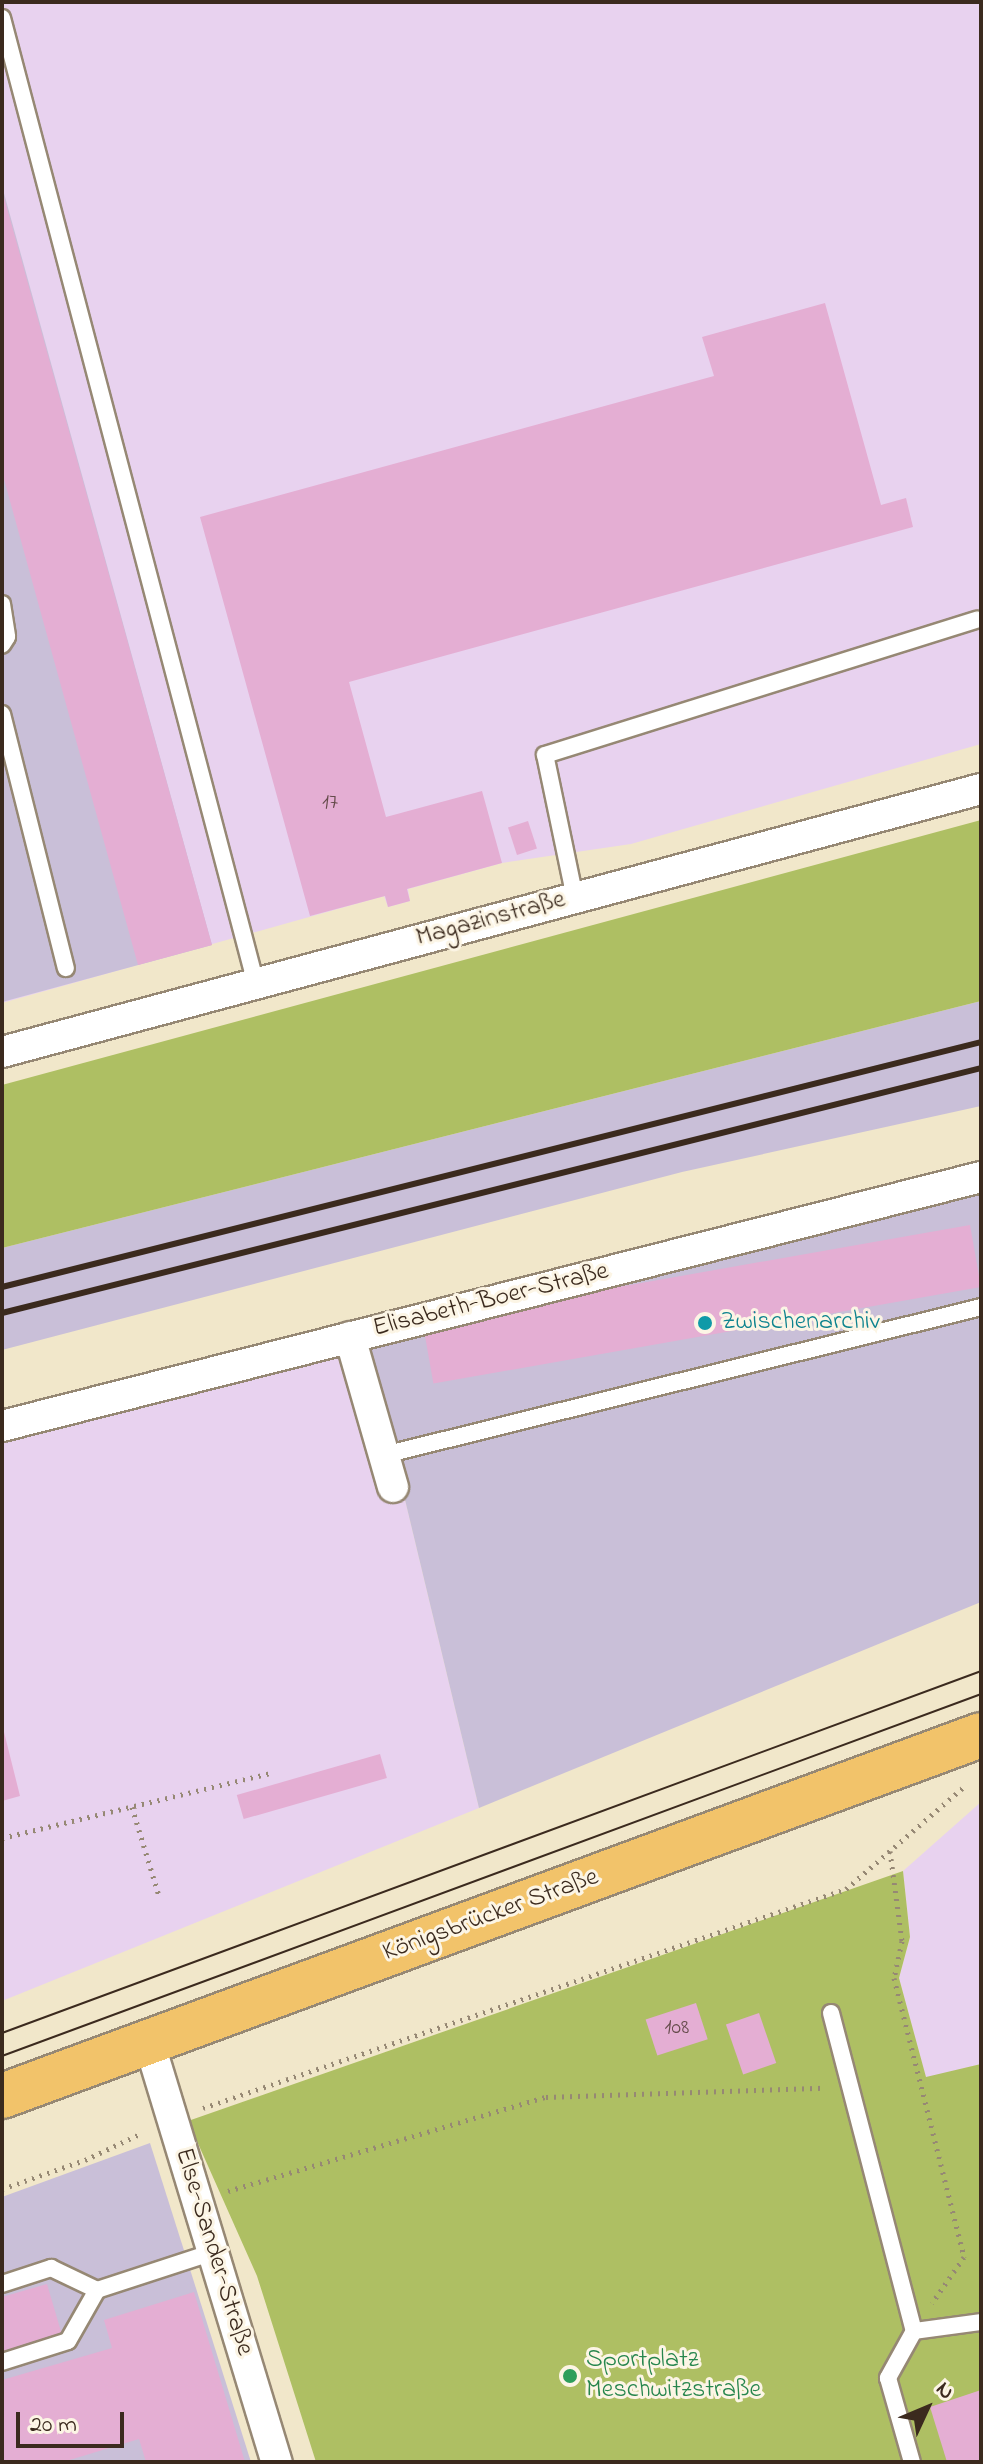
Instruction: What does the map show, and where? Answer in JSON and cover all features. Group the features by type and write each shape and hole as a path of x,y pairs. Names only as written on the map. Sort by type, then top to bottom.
{"main road":[{"name":"Königsbrücker Straße","path":"2,2096 149,2042 979,1756"}],"street":[{"name":"Magazinstraße","path":"2,1052 981,789"},
{"name":"Elisabeth-Boer-Straße","path":"2,1426 980,1181"},
{"path":"350,1337 393,1487"},
{"name":"Else-Sander-Straße","path":"149,2042 277,2462"}],"lane":[{"path":"2,18 256,984"},
{"path":"2,604 7,637 2,645"},
{"path":"575,898 545,755 977,620"},
{"path":"2,714 66,968"},
{"path":"384,1455 981,1307"},
{"path":"831,2013 914,2331 888,2378 912,2462"},
{"path":"2,2362 30,2349 68,2341 97,2290 213,2252"},
{"path":"2,2284 51,2268 97,2290"},
{"path":"914,2331 981,2322"}],"path":[{"path":"2,2189 85,2160 172,2119 846,1889 890,1851 979,1756"},
{"path":"2,1838 271,1773"},
{"path":"132,1807 159,1896"},
{"path":"890,1851 902,1941 894,1978 964,2257 914,2331"},
{"path":"197,2201 546,2097 850,2087"}],"shaded area":[{"path":"2,2 981,2 981,744 631,844 502,863 408,889 410,901 388,907 384,896 2,1003"},
{"path":"2,186 212,945 2,1002"},
{"path":"981,1001 981,1106 682,1172 2,1350 2,1248"},
{"path":"981,1169 981,1602 479,1808 365,1333"},
{"path":"365,1333 479,1808 2,2001 2,1420"},
{"path":"981,1802 981,2064 926,2078 899,1978 910,1937 903,1871"},
{"path":"150,2143 251,2462 2,2462 2,2197"}],"green space":[{"path":"981,820 981,1001 2,1248 2,1085"},
{"path":"903,1871 910,1937 899,1978 926,2077 981,2064 981,2462 316,2462 257,2276 188,2121"}],"building":[{"path":"2,190 212,945 138,965 2,472"},
{"path":"825,303 881,505 906,498 913,527 349,682 386,817 482,791 502,863 407,889 410,901 388,907 385,896 310,916 200,517 714,376 702,337"},
{"path":"528,821 537,849 517,855 508,827"},
{"name":"Zwischenarchiv","path":"970,1225 981,1287 433,1384 422,1322"},
{"path":"2,1729 20,1796 2,1801"},
{"path":"380,1754 387,1778 244,1819 237,1795"},
{"path":"696,2003 708,2039 657,2056 646,2019"},
{"path":"759,2013 776,2063 743,2075 726,2024"},
{"path":"47,2284 62,2335 2,2353 2,2297"},
{"path":"194,2292 245,2462 146,2462 139,2439 63,2462 2,2462 2,2380 112,2348 104,2320"},
{"path":"981,2390 981,2462 947,2462 930,2407"}],"tram line":[{"path":"2,2033 981,1671"},
{"path":"2,2056 981,1694"}],"railway":[{"path":"2,1287 981,1042"},
{"path":"2,1313 981,1068"}],"place":[{"name":"Zwischenarchiv","path":"705,1323"},
{"name":"Sportplatz Meschwitzstraße","path":"570,2376"}]}
